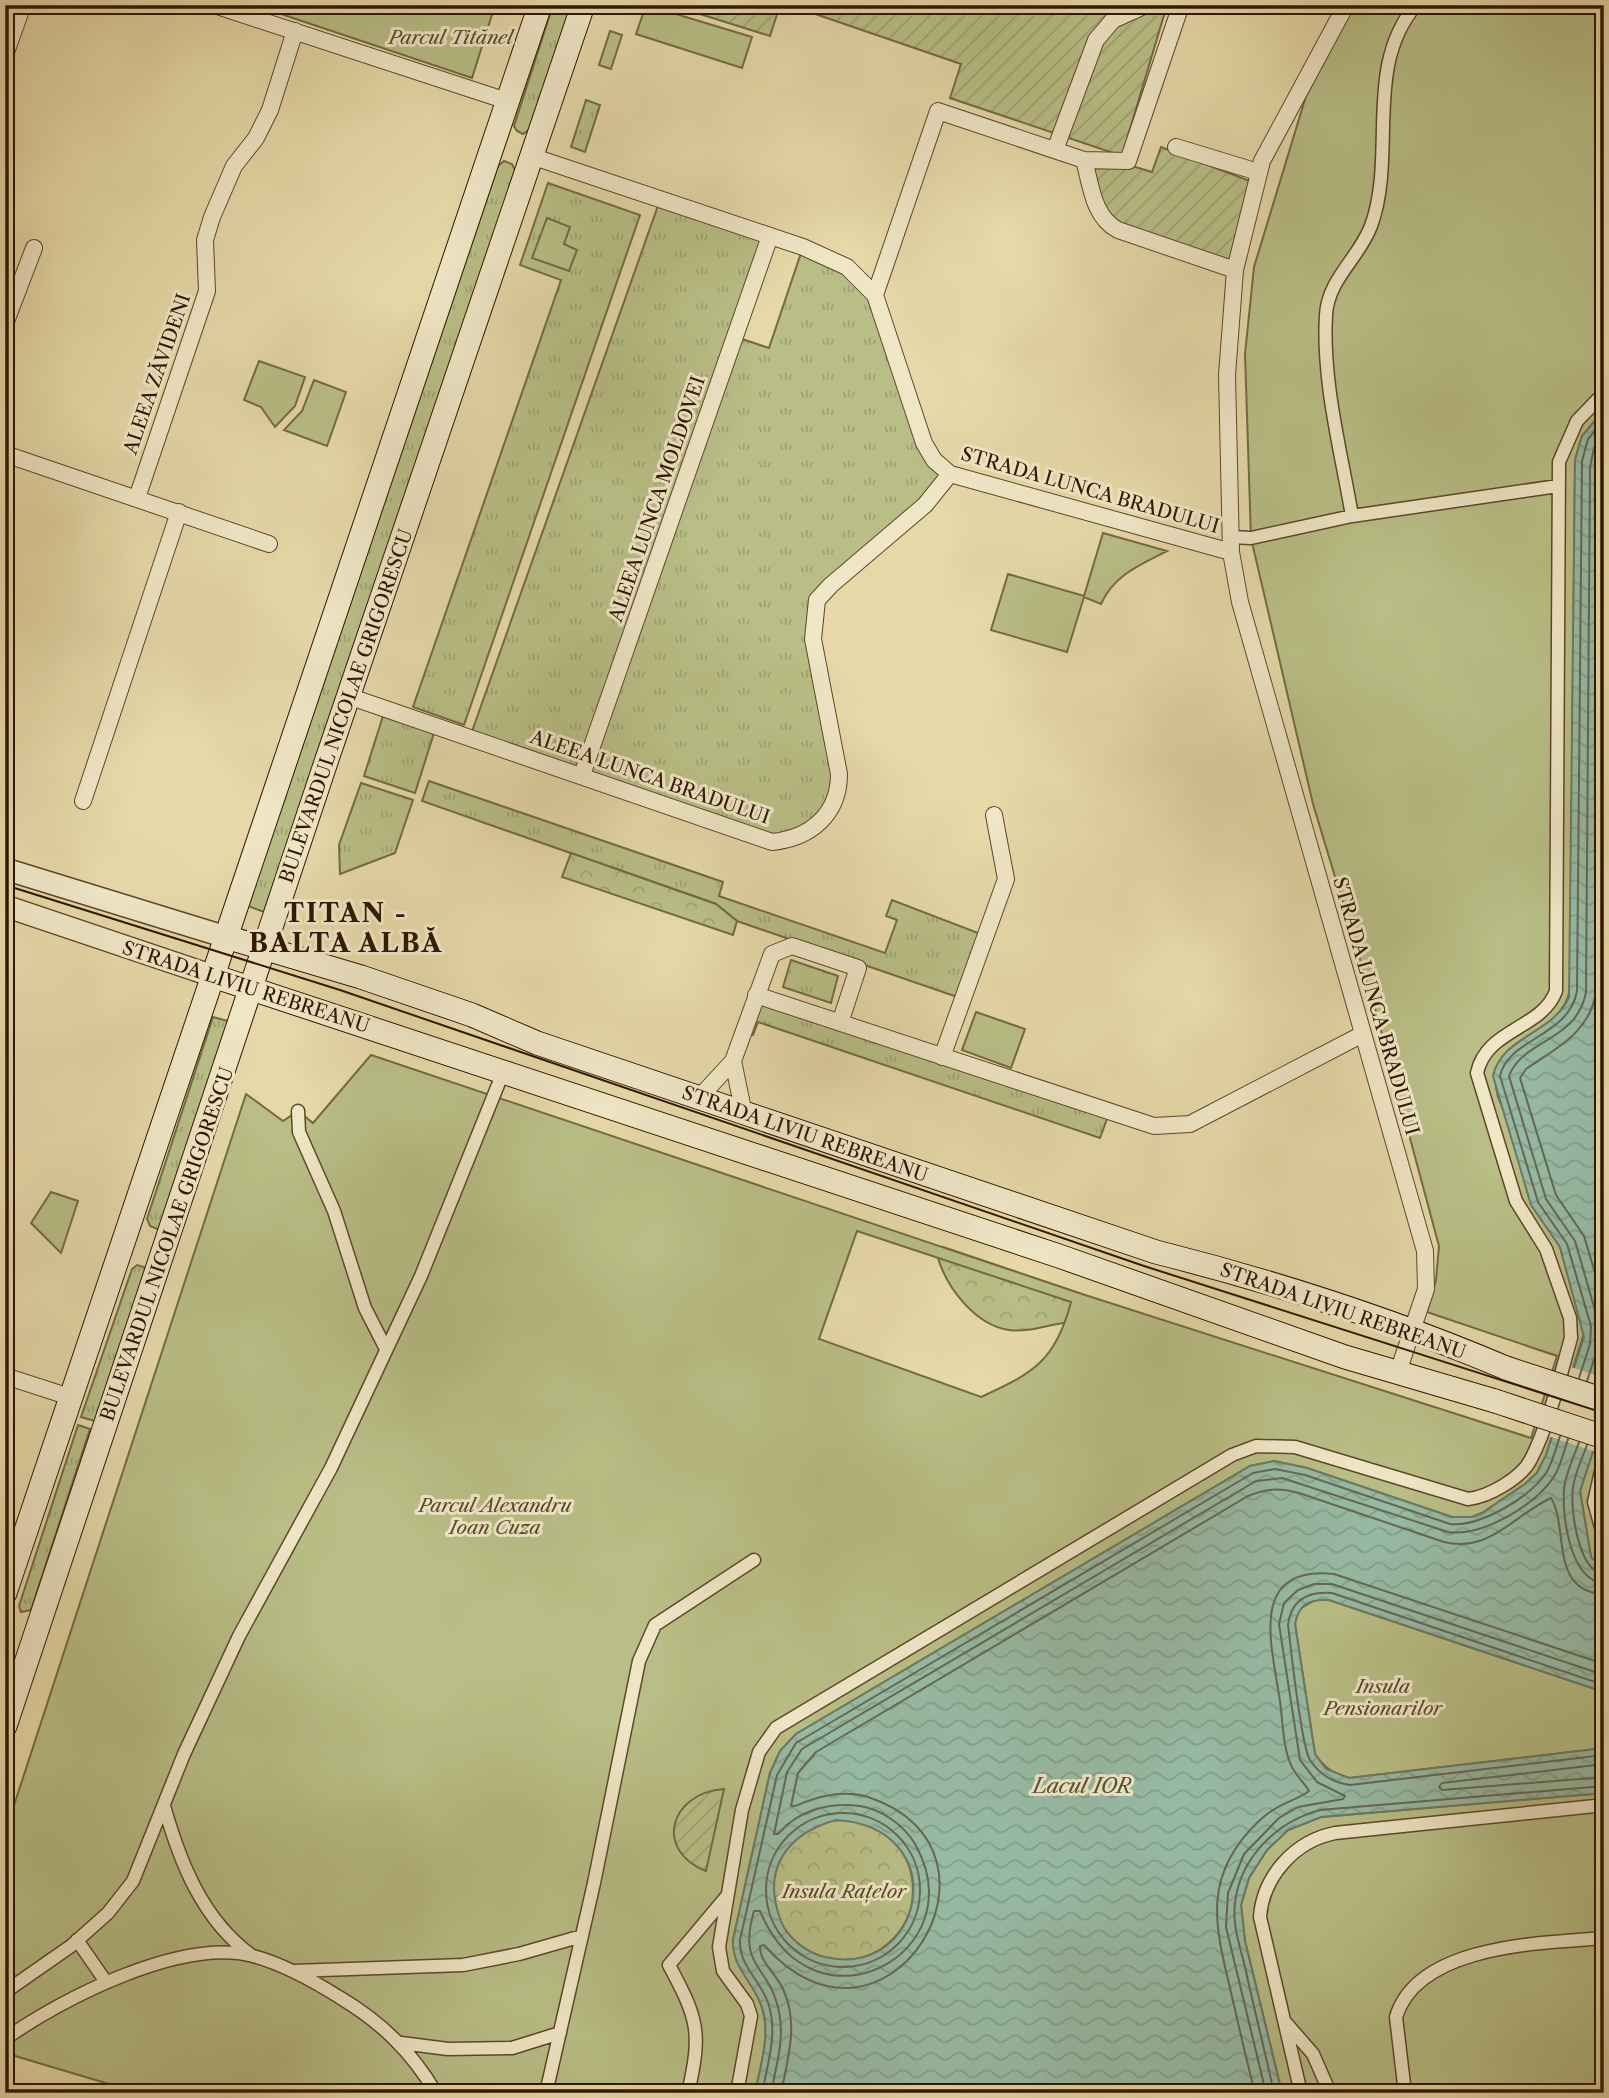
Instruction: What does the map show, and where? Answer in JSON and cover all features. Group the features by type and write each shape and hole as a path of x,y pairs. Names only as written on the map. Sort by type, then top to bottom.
{"main road":[{"name":"BULEVARDUL NICOLAE GRIGORESCU","path":"5,1593 74,1398 226,937 540,5"},
{"name":"BULEVARDUL NICOLAE GRIGORESCU","path":"5,1726 348,696 583,5"},
{"path":"493,144 531,156"},
{"name":"STRADA LIVIU REBREANU","path":"226,937 460,1011 527,1039 744,1114 1156,1252 1212,1266 1412,1332 1506,1368 1604,1400"},
{"name":"STRADA LIVIU REBREANU","path":"213,976 455,1057 504,1070 1079,1263 1200,1308 1604,1437"}],"street":[{"path":"5,55 23,5"},
{"path":"214,5 507,101"},
{"path":"1055,150 1096,40 1113,20 1146,5"},
{"path":"875,295 938,111 1084,160 1128,161 1181,5"},
{"path":"1346,5 1272,139 1258,172 1235,270 1227,375 1231,545 1251,538 1353,516 1558,486"},
{"path":"1353,516 1330,379 1327,307 1335,282 1371,225 1382,171 1388,64 1408,15 1416,5"},
{"name":"ALEEA ZĂVIDENI","path":"137,498 208,291 205,240 212,218 234,166 256,138 270,110 295,31"},
{"path":"1176,147 1258,172"},
{"name":"STRADA LUNCA BRADULUI","path":"531,156 771,236 847,267 875,295 924,443 934,460 950,474 1231,545 1240,602 1361,1035 1425,1251 1426,1289 1398,1372"},
{"path":"1084,160 1098,210 1106,223 1118,230 1235,270"},
{"name":"ALEEA LUNCA MOLDOVEI","path":"582,775 771,236"},
{"path":"5,324 34,247"},
{"path":"737,2093 752,2024 747,2004 723,1971 719,1959 742,1810 754,1763 764,1743 776,1728 1232,1455 1256,1446 1295,1447 1468,1499 1482,1496 1517,1475 1532,1459 1568,1349 1570,1318 1546,1249 1516,1201 1477,1073 1490,1046 1549,1004 1556,991 1559,461 1570,434 1604,393"},
{"path":"5,454 269,544"},
{"name":"ALEEA LUNCA BRADULUI","path":"348,696 772,842 790,840 806,833 821,821 836,801 839,774 813,639 817,600 925,505 950,474"},
{"path":"83,801 179,512"},
{"path":"942,1057 1006,879 994,815"},
{"name":"STRADA LIVIU REBREANU","path":"5,869 226,937"},
{"name":"STRADA LIVIU REBREANU","path":"5,906 213,976"},
{"path":"699,1098 733,1061 772,954 793,946 858,968 840,1023"},
{"path":"756,995 1167,1128 1190,1124 1234,1103 1361,1035"},
{"path":"733,1061 744,1114"},
{"path":"5,1992 77,1940 108,1913 133,1881 184,1754 239,1636 331,1468 437,1238 504,1070"},
{"path":"298,1111 299,1132 334,1211 365,1308 386,1349"},
{"path":"5,1376 74,1398"},
{"path":"1604,1458 1594,1502 1604,1538"},
{"path":"546,2093 582,1936 639,1661 646,1640 655,1625 754,1560"},
{"path":"164,1805 178,1856 201,1899 230,1940 251,1955 294,1971 370,2015 401,2043 419,2064 436,2093"},
{"path":"1301,2093 1262,1931 1261,1903 1278,1870 1307,1842 1348,1831 1595,1806 1604,1808"},
{"path":"688,2093 698,2050 696,2026 691,2007 669,1965 727,1895"},
{"path":"294,1971 463,1965 519,1954 582,1936"},
{"path":"1405,2093 1396,2017 1419,1983 1443,1966 1483,1952 1604,1938"},
{"path":"77,1940 106,1982"},
{"path":"5,2039 72,1997 128,1973 190,1957 220,1953 251,1955"},
{"path":"1282,2020 1313,2054 1330,2093"},
{"path":"401,2043 448,2049 512,2048 560,2034"}],"green space":[{"name":"Parcul Titănel","path":"254,5 495,5 472,78"},
{"path":"553,5 571,5 530,129 523,134 514,126"},
{"path":"646,5 752,37 742,68 636,34"},
{"path":"671,5 780,5 770,36"},
{"path":"789,5 1167,5 1122,156 950,98 961,64"},
{"name":"Parcul Alexandru Ioan Cuza","path":"1352,5 1604,5 1604,410 1582,436 1575,460 1570,989 1564,1006 1552,1019 1510,1048 1500,1060 1496,1076 1498,1097 1550,1230 1560,1247 1584,1333 1546,1455 1537,1473 1482,1513 1472,1517 1452,1517 1307,1468 1274,1461 1250,1466 796,1734 780,1751 770,1773 733,1940 736,1956 756,1993 765,2023 764,2047 755,2093 139,2093 5,2053 5,1833 246,1094 283,1121 298,1111 313,1123 371,1055 1082,1294 1531,1438 1557,1356 1427,1312 1436,1280 1439,1246 1376,1012 1313,804 1251,538 1245,354 1254,267 1306,96","holes":["857,1231 1071,1302 1058,1338 1040,1362 1029,1372 981,1397 819,1339"]},
{"path":"610,31 622,35 611,69 599,65"},
{"path":"586,100 600,105 585,152 571,147"},
{"path":"1161,147 1255,183 1235,270 1111,227 1084,160 1122,163 1152,172"},
{"path":"504,161 512,164 516,172 264,912 248,906 498,166"},
{"path":"548,183 640,215 464,725 413,707 561,280 520,265"},
{"path":"660,200 770,236 736,337 769,348 803,247 861,278 924,443 950,474 815,611 837,801 790,840 470,737"},
{"path":"547,218 570,227 564,244 577,250 569,271 532,258"},
{"path":"259,361 305,377 295,406 275,427 261,407 244,400"},
{"path":"314,380 346,392 327,446 284,430 302,411"},
{"path":"1103,533 1167,551 1120,578 1101,604 1084,597 1067,652 991,630 1008,574 1084,596"},
{"path":"383,716 434,733 415,793 364,776"},
{"path":"429,781 723,882 719,896 885,953 897,920 886,916 892,900 986,936 963,999 737,921 716,904 422,801"},
{"path":"361,783 413,800 395,853 340,874 339,845"},
{"path":"571,853 716,904 737,921 733,935 562,877"},
{"path":"791,960 838,976 831,1003 783,987"},
{"path":"760,1000 1108,1116 1100,1138 758,1022 753,1035 748,1033"},
{"path":"976,1012 1025,1029 1011,1068 962,1050"},
{"path":"213,1017 231,1022 164,1225 157,1229 150,1226 147,1219"},
{"path":"51,1192 78,1201 61,1253 31,1223"},
{"path":"943,1247 1082,1294 1070,1322 1017,1331 997,1327 985,1321 964,1303 948,1281 938,1258"},
{"path":"137,1265 144,1267 146,1273 95,1421 81,1417 132,1269"},
{"path":"1604,1418 1604,1569 1591,1557 1580,1491"},
{"path":"78,1425 90,1429 31,1610 21,1612 19,1606"},
{"name":"Insula Pensionarilor","path":"1317,1599 1329,1600 1604,1692 1604,1748 1349,1778 1333,1772 1315,1754 1295,1624 1298,1610"},
{"path":"724,1789 706,1871 690,1862 679,1850 674,1837 675,1824 680,1811 691,1801 705,1793"},
{"path":"1604,1793 1604,2093 1282,2093 1245,1941 1241,1905 1249,1878 1267,1850 1288,1830 1321,1817"},
{"name":"Insula Rațelor","path":"843,1820 870,1825 892,1841 908,1863 913,1890 908,1917 892,1939 870,1955 843,1960 816,1955 794,1939 778,1917 773,1890 778,1863 794,1841 816,1825"}],"water":[{"name":"Lacul IOR","path":"1604,410 1604,1418 1580,1491 1591,1557 1604,1569 1604,1692 1329,1600 1306,1604 1299,1612 1295,1624 1315,1754 1326,1769 1349,1778 1604,1748 1604,1793 1321,1817 1288,1830 1267,1850 1249,1878 1241,1905 1245,1941 1282,2093 755,2093 764,2046 765,2023 759,2000 735,1957 733,1940 770,1773 780,1751 796,1734 1250,1466 1274,1461 1307,1468 1452,1517 1472,1517 1525,1484 1537,1473 1546,1455 1584,1337 1560,1247 1531,1205 1493,1076 1506,1052 1552,1019 1569,997 1575,460 1582,436","holes":["836,1820 874,1829 899,1848 911,1872 913,1900 904,1926 886,1946 859,1958 825,1957 811,1952 793,1939 781,1921 774,1886 776,1870 782,1857 791,1845 804,1835 818,1826"]}],"pier":[{"path":"1571,1367 1604,1378 1604,1429 1596,1452 1548,1436"}],"tram line":[{"path":"5,885 340,990 1144,1266 1604,1413"}],"district":[{"name":"TITAN - BALTA ALBĂ","path":"346,928"}]}
